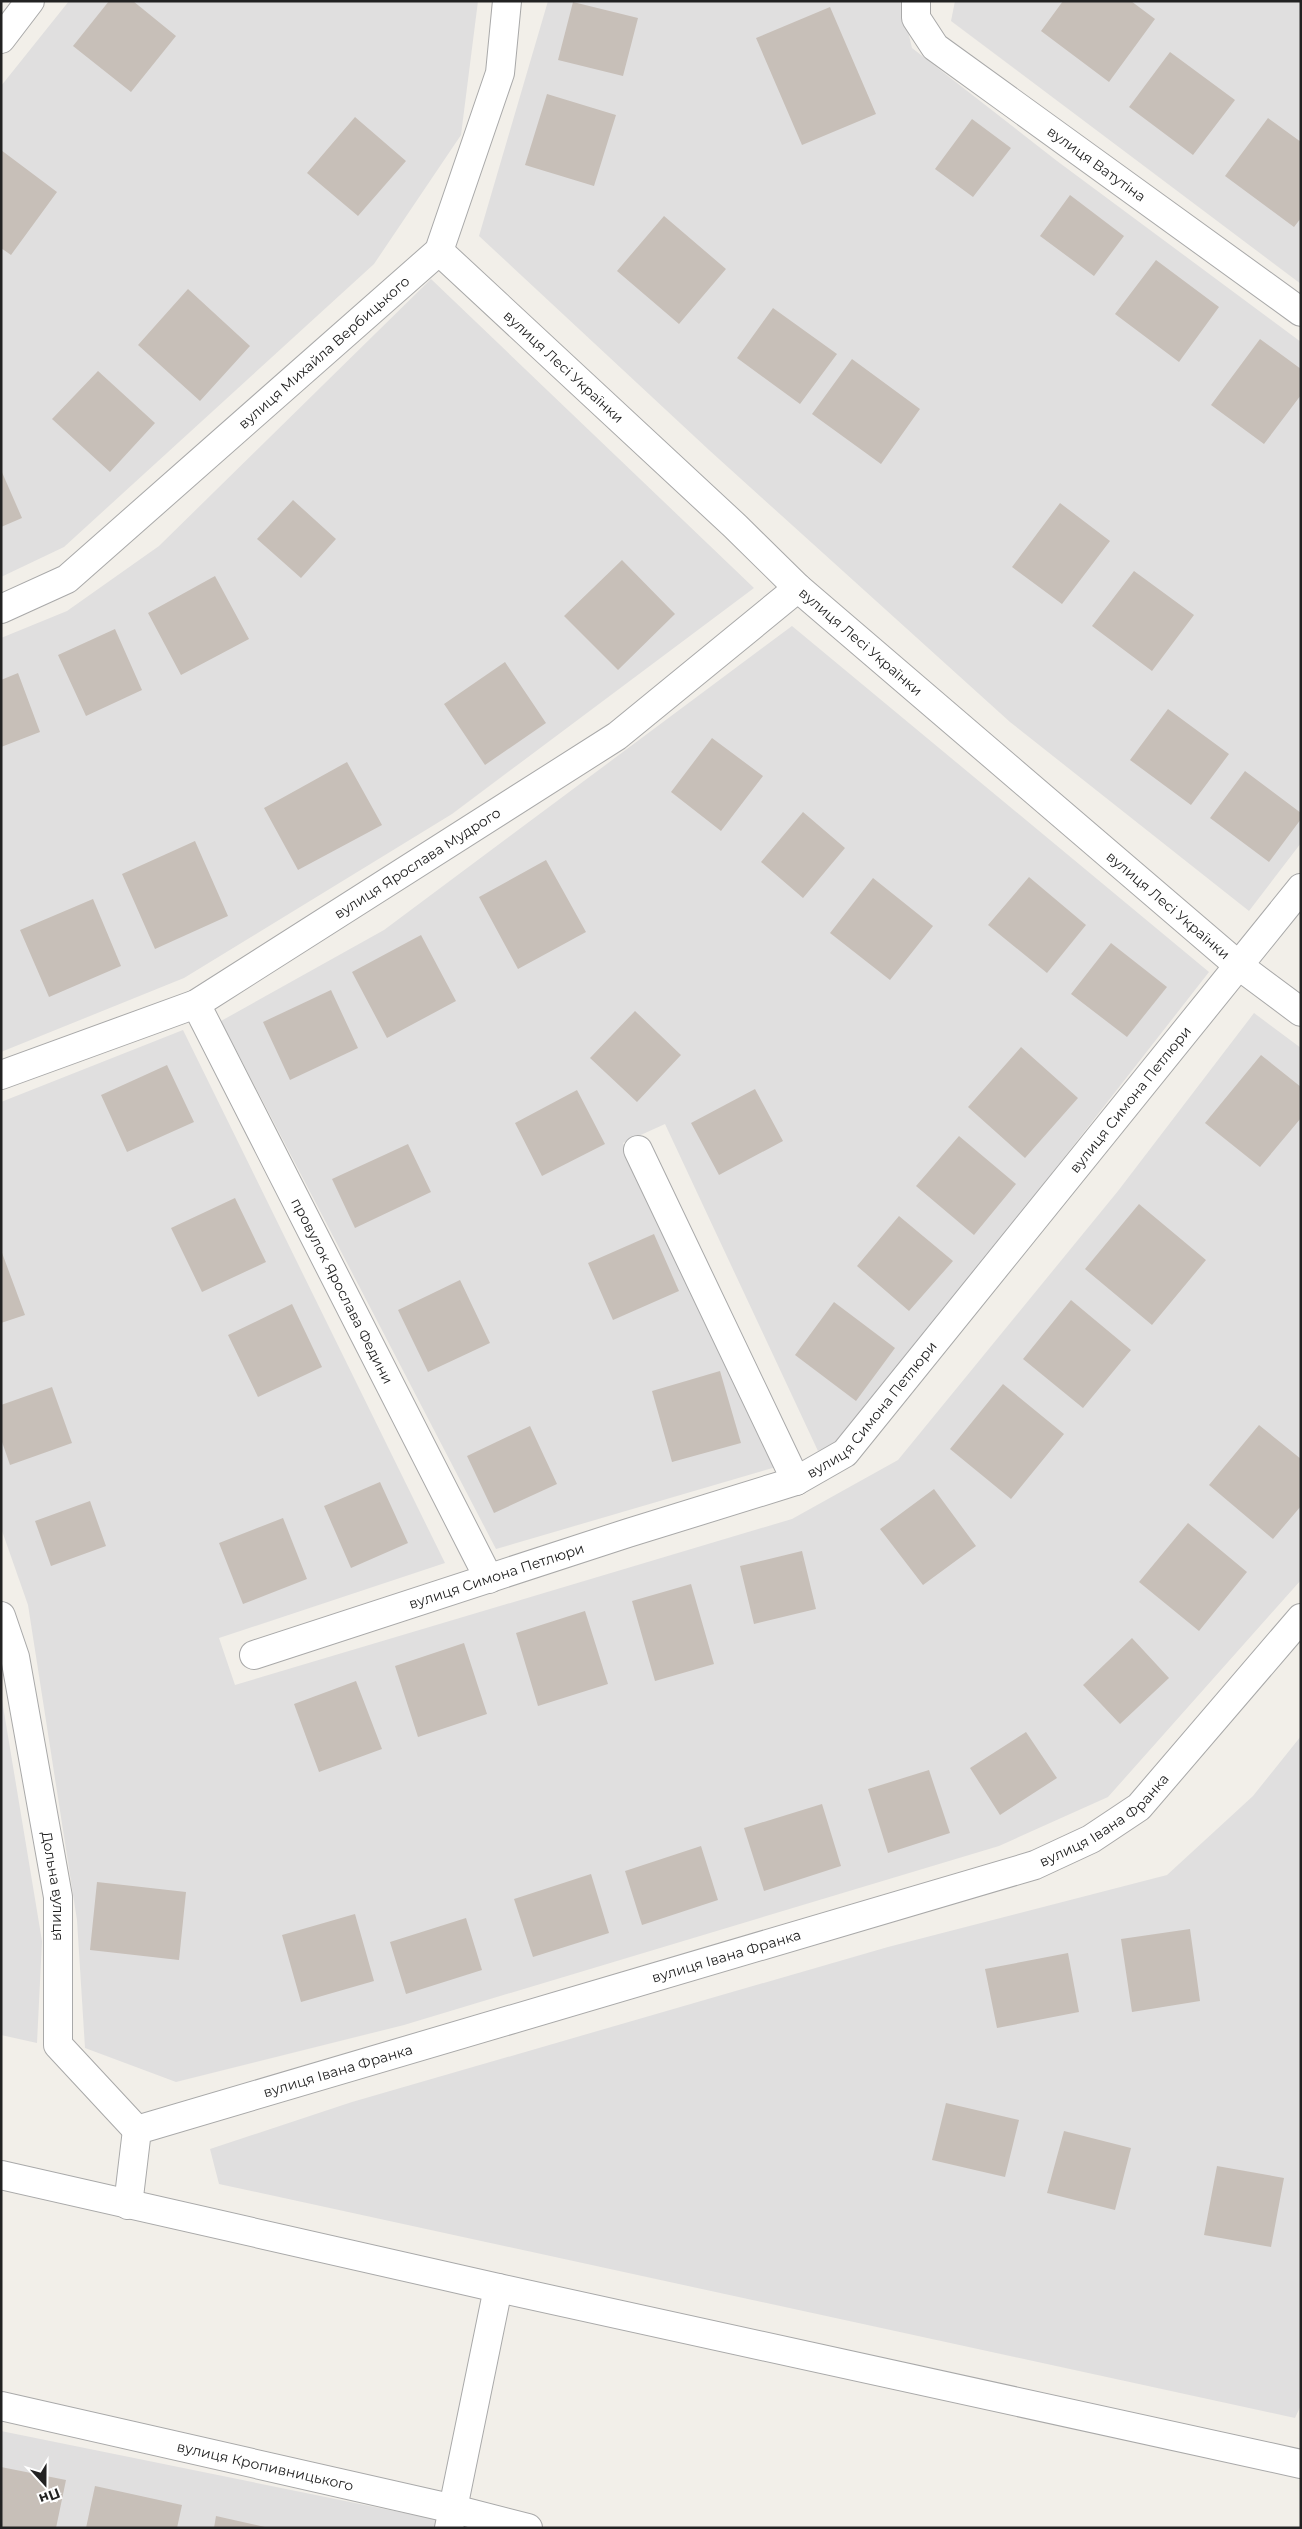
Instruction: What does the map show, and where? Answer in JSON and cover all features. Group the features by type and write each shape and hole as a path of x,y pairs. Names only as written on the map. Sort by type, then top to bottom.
{"street":[{"path":"1,39 30,1"},
{"name":"вулиця Михайла Вербицького","path":"1,609 67,579 439,252 500,74 507,1"},
{"name":"вулиця Ватутіна","path":"916,1 916,18 935,47 1301,312"},
{"name":"вулиця Лесі Українки","path":"439,252 735,526 798,588 1238,965 1301,1012"},
{"name":"вулиця Ярослава Мудрого","path":"1,1075 196,1004 617,736 798,588"},
{"name":"вулиця Симона Петлюри","path":"254,1655 628,1532 796,1481 845,1453 1301,888"},
{"name":"провулок Ярослава Федини","path":"196,1004 489,1579"},
{"path":"638,1150 796,1481"},
{"name":"Дольна вулиця","path":"1,1616 15,1657 58,1896 58,2045 137,2130"},
{"name":"вулиця Івана Франка","path":"137,2130 1035,1865 1091,1839 1138,1807 1301,1618"},
{"path":"128,2205 137,2130"},
{"path":"1,2175 498,2288 1301,2464"},
{"path":"452,2518 498,2288"},
{"name":"вулиця Кропивницького","path":"1,2406 452,2518 528,2528"}],"shaded area":[{"path":"69,1 478,1 461,135 374,264 64,547 1,577 1,86"},
{"path":"548,1 901,1 912,48 1057,161 1301,342 1301,843 1249,911 1010,722 709,450 479,236"},
{"path":"955,1 1301,1 1301,284 951,21"},
{"path":"431,279 754,588 452,814 184,978 1,1052 1,638 67,611 159,546"},
{"path":"792,626 1209,972 844,1439 818,1451 665,1124 623,1143 776,1467 496,1549 221,1021 384,930"},
{"path":"1254,1013 1301,1048 1301,1580 1108,1797 999,1846 404,2025 176,2082 85,2048 77,1920 28,1605 1,1528 1,1102 183,1030 445,1563 219,1638 235,1685 792,1519 898,1460 1118,1191"},
{"path":"1,1694 42,1941 37,2043 1,2035"},
{"path":"1301,1736 1301,2405 1295,2418 219,2184 210,2149 352,2102 888,1947 1167,1875 1253,1796"},
{"path":"1,2431 439,2520 437,2528 1,2528"}],"building":[{"path":"109,1 133,1 176,36 131,92 73,46"},
{"path":"1063,1 1131,1 1155,19 1109,82 1041,31"},
{"path":"573,2 638,18 623,76 558,60"},
{"path":"830,7 876,114 802,145 756,38"},
{"path":"1170,52 1235,100 1193,155 1129,107"},
{"path":"547,94 616,115 594,186 525,165"},
{"path":"355,117 406,161 358,216 307,173"},
{"path":"1268,118 1301,142 1301,218 1294,227 1225,176"},
{"path":"972,119 1011,148 973,197 935,169"},
{"path":"1,150 57,192 11,255 1,248"},
{"path":"1070,195 1124,236 1094,276 1040,236"},
{"path":"664,216 726,269 679,324 617,271"},
{"path":"1156,260 1219,307 1179,362 1115,314"},
{"path":"188,289 250,346 200,401 138,345"},
{"path":"773,308 837,354 800,404 737,358"},
{"path":"1260,339 1301,369 1301,395 1264,444 1211,405"},
{"path":"852,359 920,409 881,464 812,414"},
{"path":"98,371 155,423 110,472 52,419"},
{"path":"1,470 22,518 1,527"},
{"path":"293,500 336,539 301,578 257,539"},
{"path":"1060,503 1110,541 1062,604 1012,567"},
{"path":"622,560 675,614 618,670 564,616"},
{"path":"1134,571 1194,615 1152,671 1092,626"},
{"path":"215,576 249,639 181,675 148,613"},
{"path":"115,629 142,690 86,716 58,655"},
{"path":"505,662 546,723 485,765 444,704"},
{"path":"18,673 40,732 1,747 1,680"},
{"path":"1168,709 1229,754 1191,805 1130,760"},
{"path":"712,738 763,776 721,831 671,792"},
{"path":"347,762 382,825 298,870 264,808"},
{"path":"1245,771 1301,813 1301,819 1269,862 1210,818"},
{"path":"803,812 845,848 803,898 761,862"},
{"path":"195,841 228,916 155,949 122,874"},
{"path":"546,860 586,932 518,969 479,897"},
{"path":"1029,877 1086,925 1047,973 988,925"},
{"path":"873,878 933,926 890,980 830,933"},
{"path":"93,899 121,966 49,997 20,930"},
{"path":"421,935 456,1001 387,1038 352,972"},
{"path":"1111,943 1167,987 1127,1037 1071,994"},
{"path":"331,990 358,1048 290,1080 263,1022"},
{"path":"635,1011 681,1055 637,1102 590,1058"},
{"path":"1021,1047 1078,1098 1025,1158 968,1107"},
{"path":"1261,1055 1301,1087 1301,1118 1260,1167 1205,1123"},
{"path":"167,1065 194,1122 127,1152 101,1095"},
{"path":"755,1089 783,1141 719,1175 691,1123"},
{"path":"577,1090 605,1144 542,1176 515,1123"},
{"path":"959,1136 1016,1184 974,1235 916,1186"},
{"path":"408,1144 431,1192 355,1228 332,1179"},
{"path":"235,1198 266,1262 202,1292 171,1228"},
{"path":"1139,1204 1206,1260 1152,1325 1085,1269"},
{"path":"899,1216 953,1261 909,1311 857,1266"},
{"path":"654,1234 679,1291 613,1320 588,1263"},
{"path":"1,1250 25,1315 1,1323"},
{"path":"460,1280 490,1343 428,1372 398,1310"},
{"path":"1071,1300 1131,1350 1083,1408 1023,1359"},
{"path":"834,1302 895,1348 856,1401 795,1355"},
{"path":"292,1304 322,1367 258,1397 228,1335"},
{"path":"720,1371 741,1443 672,1462 652,1391"},
{"path":"1003,1384 1064,1434 1011,1499 950,1449"},
{"path":"52,1387 72,1443 10,1465 1,1439 1,1405"},
{"path":"1259,1425 1301,1459 1301,1506 1273,1539 1209,1485"},
{"path":"530,1426 557,1484 494,1513 467,1456"},
{"path":"380,1482 408,1543 351,1568 324,1506"},
{"path":"934,1489 976,1546 923,1585 880,1529"},
{"path":"90,1501 106,1546 51,1566 35,1521"},
{"path":"283,1518 307,1579 243,1604 219,1543"},
{"path":"1188,1523 1247,1572 1199,1631 1139,1582"},
{"path":"802,1551 816,1609 754,1624 740,1566"},
{"path":"691,1584 714,1664 655,1681 632,1601"},
{"path":"585,1611 608,1684 538,1706 516,1633"},
{"path":"1132,1638 1169,1678 1120,1724 1083,1685"},
{"path":"464,1643 487,1714 418,1737 395,1666"},
{"path":"356,1681 382,1749 319,1772 294,1704"},
{"path":"1026,1732 1057,1778 1000,1815 970,1768"},
{"path":"929,1770 950,1833 888,1853 868,1789"},
{"path":"822,1804 841,1866 764,1891 744,1828"},
{"path":"701,1846 718,1900 642,1925 625,1871"},
{"path":"591,1874 609,1933 533,1957 514,1899"},
{"path":"97,1882 186,1892 179,1960 90,1950"},
{"path":"355,1914 374,1981 301,2002 282,1935"},
{"path":"466,1918 482,1970 406,1994 390,1942"},
{"path":"1190,1929 1200,2001 1132,2012 1121,1939"},
{"path":"1068,1953 1079,2012 997,2028 985,1969"},
{"path":"946,2103 1019,2120 1005,2177 932,2160"},
{"path":"1064,2131 1131,2148 1115,2210 1047,2193"},
{"path":"1217,2166 1284,2178 1271,2247 1204,2235"},
{"path":"1,2467 66,2480 56,2528 1,2528"},
{"path":"95,2486 182,2505 177,2528 86,2528"},
{"path":"216,2516 265,2527 265,2528 214,2528"}]}
